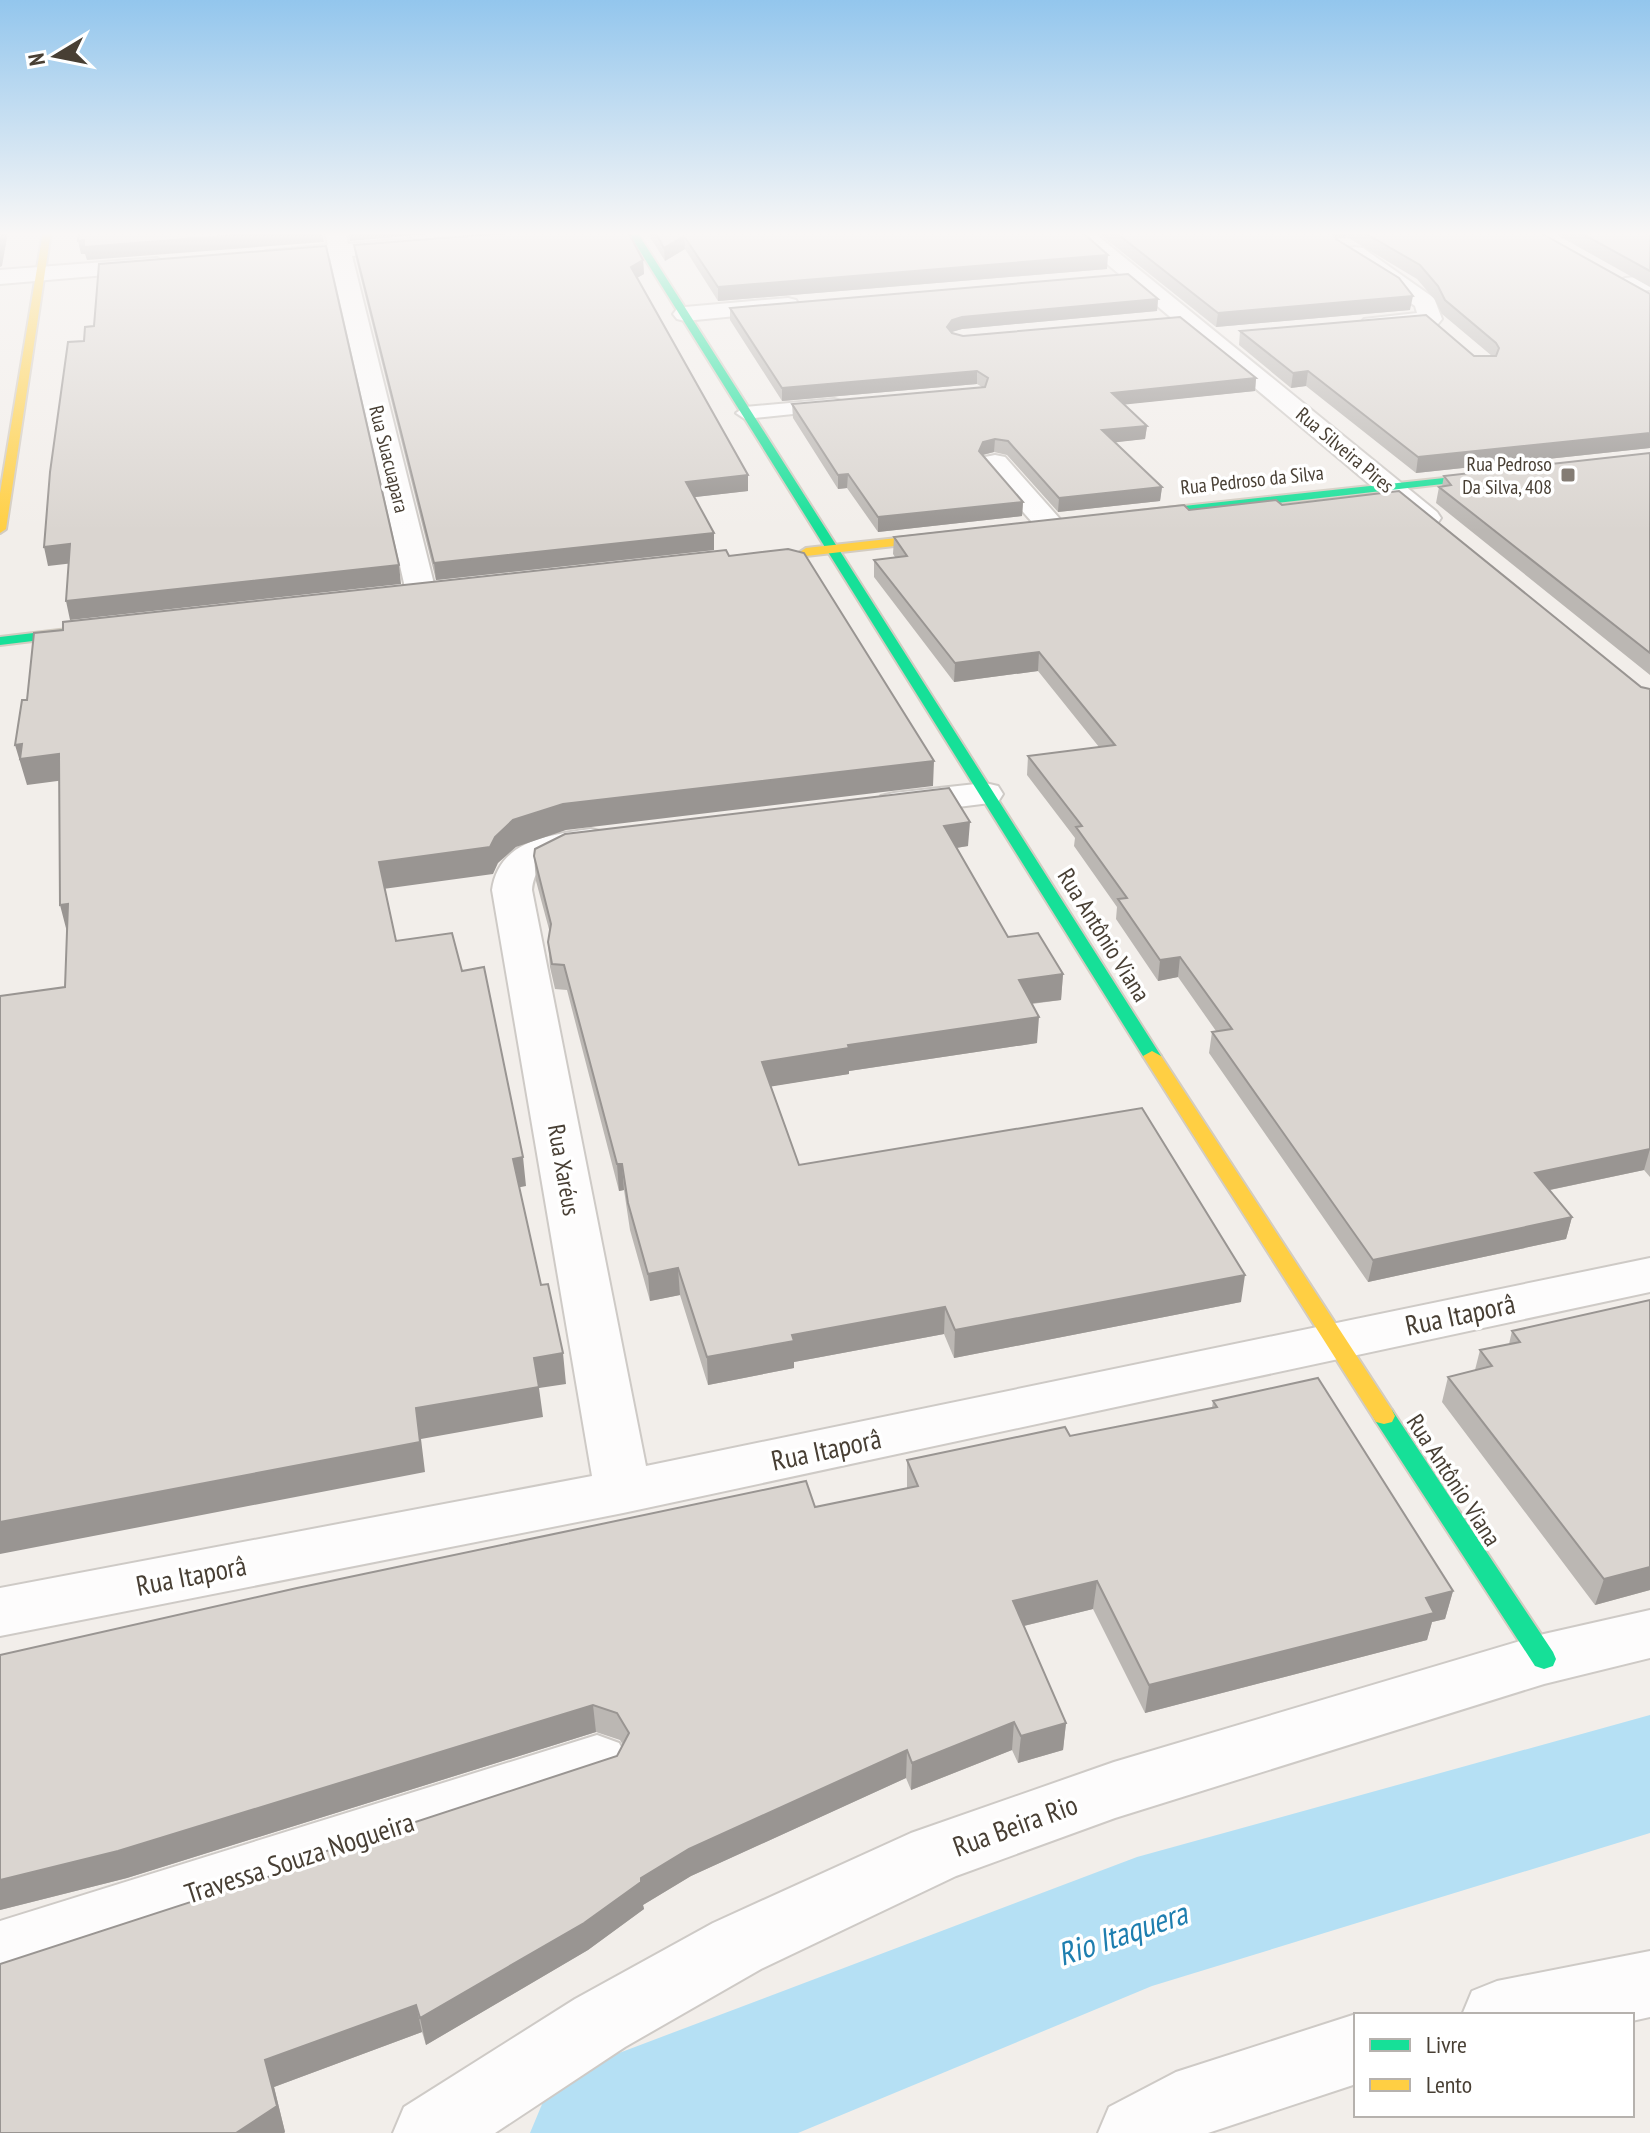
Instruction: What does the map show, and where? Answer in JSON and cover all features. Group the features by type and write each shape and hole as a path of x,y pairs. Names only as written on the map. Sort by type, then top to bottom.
{"street":[{"path":"0,529 31,332"},
{"name":"Rua Suacuapara","path":"358,332 421,592"},
{"name":"Rua Antônio Viana","path":"696,332 830,550 1333,1340 1544,1659"},
{"name":"Rua Silveira Pires","path":"1202,332 1451,537"},
{"path":"1445,332 1451,337"},
{"path":"1210,338 1241,335"},
{"path":"995,463 1050,525"},
{"name":"Rua Pedroso da Silva","path":"1111,518 1512,474"},
{"path":"782,554 971,534"},
{"path":"0,641 109,628"},
{"path":"859,808 985,794"},
{"name":"Rua Xaréus","path":"622,837 566,844 530,854 517,866 512,890 623,1492"},
{"name":"Rua Itaporâ","path":"0,1612 623,1492 1650,1275"},
{"name":"Rua Beira Rio","path":"430,2133 600,2023 737,1946 934,1854 1114,1790 1544,1659 1650,1634"},
{"name":"Travessa Souza Nogueira","path":"0,1953 597,1762"},
{"path":"1507,2013 1649,1985"},
{"path":"1135,2133 1202,2097 1354,2050"}],"lane":[{"path":"745,413 853,403"}],"building":[{"path":"85,332 346,332 399,565 66,601 70,544 44,547 50,472 68,342 84,341"},
{"path":"376,332 667,332 748,475 686,482 714,533 434,563"},
{"path":"745,332 951,332 963,336 1014,332 1198,332 1256,378 1112,393 1147,426 1102,430 1162,487 1059,498 1008,441 995,439 983,442 979,451 1023,502 878,517 848,474 838,475 792,404 985,387 988,378 977,371 782,388"},
{"path":"1241,332 1445,332 1474,356 1496,356 1499,348 1482,332 1650,332 1650,433 1418,457 1308,371 1293,373"},
{"path":"1650,453 1650,653 1439,487 1451,485 1444,476"},
{"path":"1399,491 1641,687 1650,689 1650,1149 1535,1173 1572,1217 1373,1260 1212,1032 1232,1029 1180,957 1160,960 1118,899 1127,898 1076,827 1082,826 1028,756 1115,745 1039,652 955,663 874,560 907,556 894,537 1184,505 1189,510 1276,500 1282,505"},
{"path":"788,549 804,553 934,761 563,804 513,820 495,837 490,847 379,862 396,941 452,933 462,971 484,967 523,1157 513,1159 541,1285 548,1284 563,1353 534,1358 539,1387 416,1408 420,1442 0,1522 0,996 65,987 68,904 60,905 59,754 20,759 22,744 15,745 22,700 27,700 34,633 63,630 63,622 726,550 729,556"},
{"path":"949,788 970,822 944,826 1008,937 1038,933 1063,974 1019,980 1039,1017 848,1045 849,1048 762,1062 799,1165 1142,1108 1245,1275 955,1330 945,1307 792,1335 794,1341 707,1357 678,1268 648,1274 628,1203 622,1164 617,1164 564,965 552,964 548,942 551,924 534,856 535,849 565,834"},
{"path":"1650,1300 1650,1567 1604,1579 1448,1377 1492,1366 1480,1350 1520,1342 1512,1331"},
{"path":"1318,1378 1453,1591 1426,1598 1434,1613 1149,1685 1097,1581 1013,1601 1066,1723 1021,1736 1014,1722 912,1763 907,1750 689,1849 641,1878 641,1882 584,1923 420,2018 416,2005 265,2060 277,2106 236,2133 0,2133 0,1964 280,1873 278,1867 617,1756 629,1733 617,1713 593,1705 118,1851 0,1880 0,1655 297,1588 806,1481 815,1507 918,1486 907,1460 1065,1427 1070,1436 1217,1407 1213,1401"}],"waterway":[{"name":"Rio Itaquera","path":"608,2133 1137,1924 1650,1774"}],"traffic: fast":[{"path":"695,332 1152,1056"},
{"path":"1128,516 1500,475"},
{"path":"0,641 93,630"},
{"path":"1384,1416 1544,1659"}],"traffic: slow":[{"path":"0,529 31,332"},
{"path":"806,552 952,536"},
{"path":"1152,1056 1384,1416"}],"place":[{"name":"Rua Pedroso Da Silva, 408","path":"1568,475"}]}
